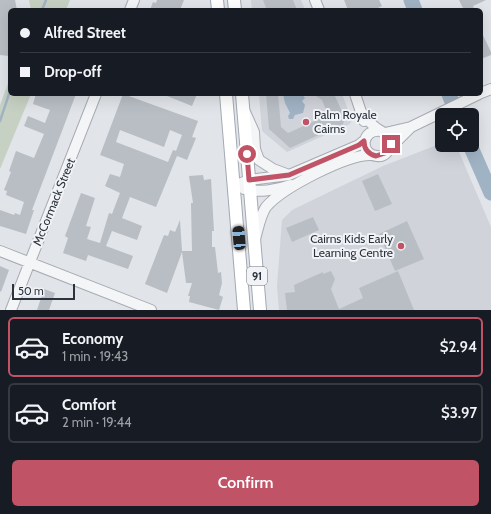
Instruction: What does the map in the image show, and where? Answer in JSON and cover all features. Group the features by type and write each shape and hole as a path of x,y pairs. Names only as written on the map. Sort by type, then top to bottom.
{"main road":[{"name":"91","path":"226,96 244,310"},
{"name":"91","path":"242,96 260,310"}],"street":[{"name":"McCormack Street","path":"11,310 95,96"},
{"path":"356,96 363,114 366,149 372,155"},
{"path":"249,185 276,189 305,180 360,155 381,156 388,152 390,148 411,127 442,110 475,96"},
{"path":"243,106 254,132 255,149 259,160 273,169 289,175"},
{"path":"363,114 390,140 390,148"},
{"path":"234,186 249,185 289,175 359,145 373,131 383,132 411,127"},
{"path":"254,242 265,209 276,198 305,180"},
{"path":"0,251 151,310"}],"shaded area":[{"path":"251,0 301,0 304,8 252,8"},
{"name":"Palm Royale Cairns","path":"259,96 343,96 352,120 350,124 287,152 262,131"},
{"path":"435,146 435,152 459,152 491,227 491,310 279,310 277,286 282,220 292,210 383,166"}],"green space":[{"path":"29,0 70,0 67,8 31,8"},
{"path":"8,83 8,96 30,96 0,169 0,105"}],"water":[{"path":"283,96 304,96 305,98 302,101 305,105 303,113 295,115 293,119 289,119 288,116 290,113"}],"building":[{"path":"0,0 15,0 17,8 8,8 8,56 0,55"},
{"path":"157,0 184,0 181,8 151,8 153,2 156,3"},
{"path":"263,0 293,0 296,8 266,8"},
{"path":"344,0 379,0 382,6 378,8 347,8"},
{"path":"459,0 486,0 473,6 474,8 463,8"},
{"path":"483,35 491,52 491,55 483,58"},
{"path":"35,96 75,96 32,210 34,210 26,234 0,226 0,210 14,215 15,213 20,215 24,202 6,195 7,191 4,190 11,172 9,171 16,151 34,158 44,134 24,126 28,116 45,123 50,110 33,104"},
{"path":"122,96 129,96 198,121 192,137 196,138 187,160 177,156 156,207 130,197 122,218 142,226 137,240 112,231 106,246 133,256 128,269 88,255 86,261 63,253 68,238 65,236 81,193 95,198 86,226 91,227 87,239 100,243 109,213 112,214 120,193 105,186 110,174 120,177 124,164 100,155","holes":["120,130 164,147 170,130 182,135 176,151 173,150 168,162 116,142"]},
{"path":"167,96 196,96 192,106"},
{"path":"266,96 278,96 281,127 288,133 328,115 322,100 316,96 335,96 345,118 343,124 290,148 269,129"},
{"path":"378,174 392,204 375,211 362,181"},
{"path":"203,175 204,180 211,179 214,231 212,231 212,247 215,247 218,273 221,272 222,283 219,295 223,297 219,310 189,302 190,296 188,296 192,283 186,283 182,252 167,293 145,284 164,235 168,236 170,230 175,232 180,220 182,251 192,251 191,203 193,203 189,176"},
{"path":"313,217 319,230 292,242 286,228"},
{"name":"Cairns Kids Early Learning Centre","path":"407,221 424,259 395,271 379,234"},
{"path":"0,266 9,270 1,292 0,291"},
{"path":"331,271 335,279 331,289 339,309 363,298 359,288 398,271 414,310 287,310 285,293 295,292 294,285 323,272 323,274"},
{"path":"44,289 55,293 49,310 37,310"}],"waterway":[{"path":"43,8 46,0"},
{"path":"411,0 414,8"},
{"path":"0,121 8,96"},
{"path":"450,96 454,108"},
{"path":"473,152 491,193"}],"place":[{"name":"Palm Royale Cairns","path":"306,122"},
{"name":"Cairns Kids Early Learning Centre","path":"401,246"}],"route":[{"path":"247,154 249,180 266,179 289,175 359,145 364,141 364,145 368,153 376,156 381,156 388,152 391,144"}]}
